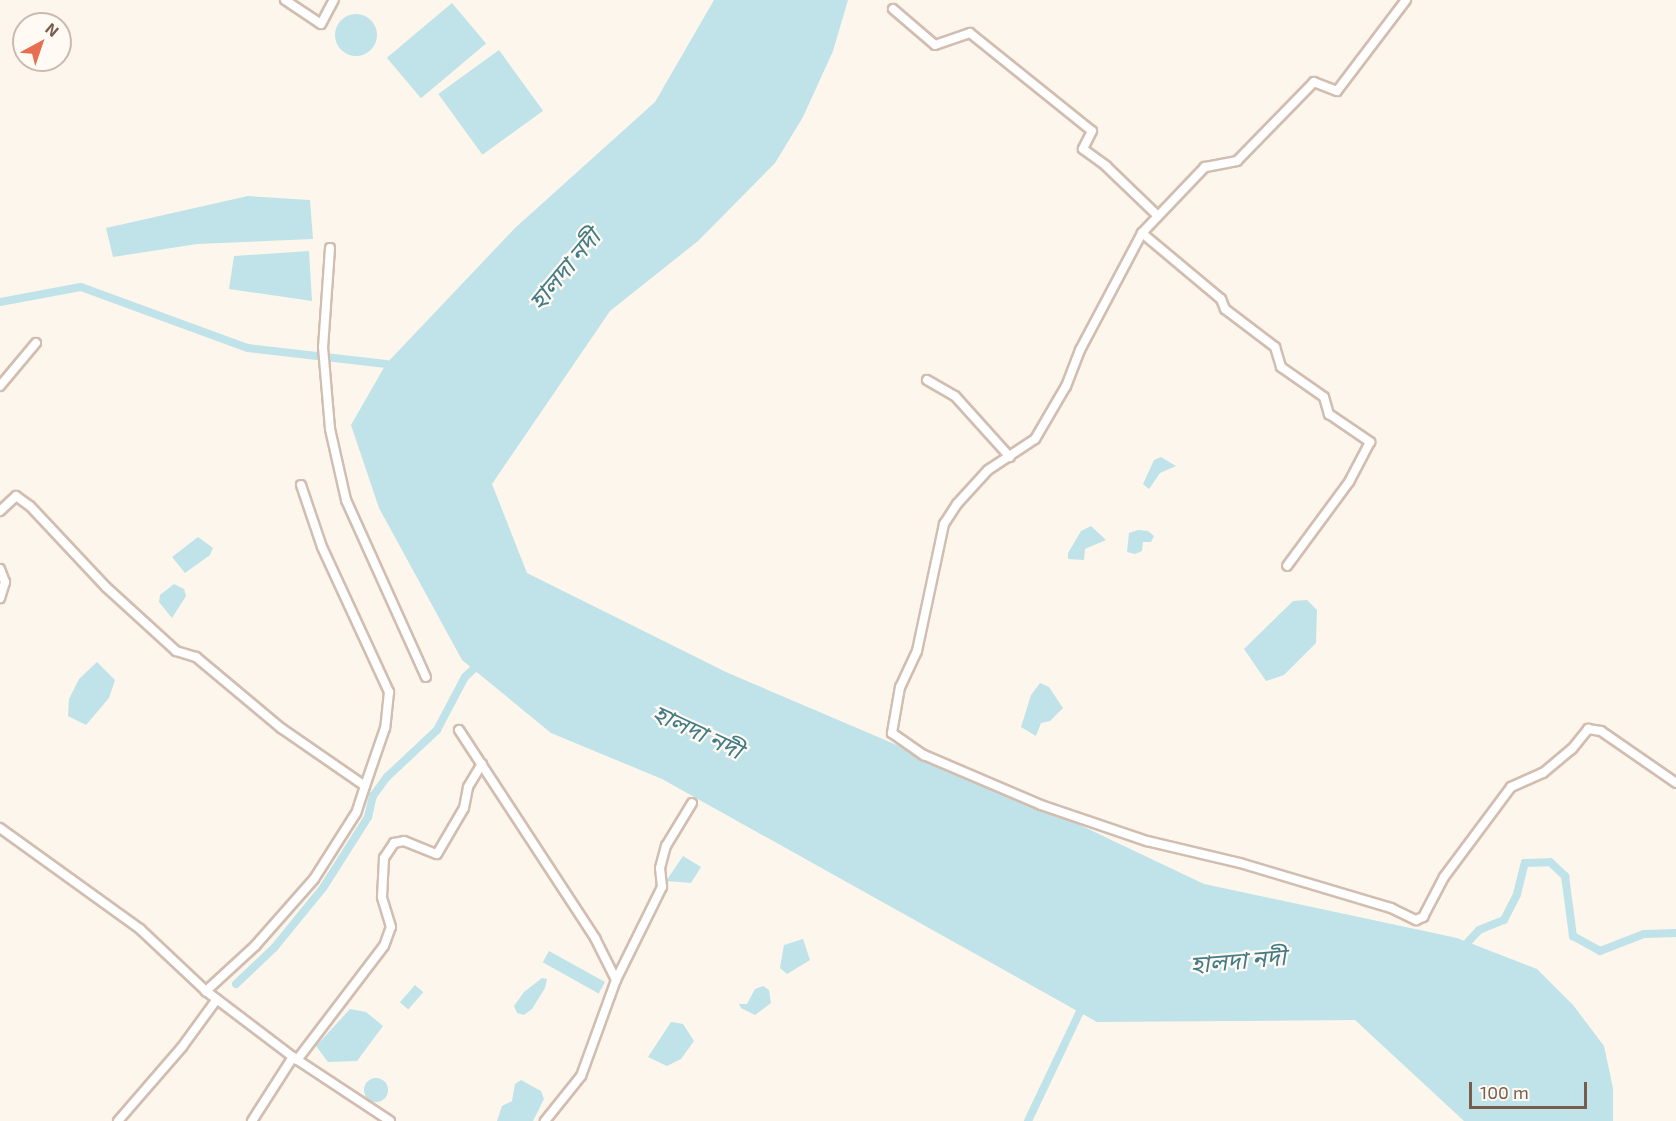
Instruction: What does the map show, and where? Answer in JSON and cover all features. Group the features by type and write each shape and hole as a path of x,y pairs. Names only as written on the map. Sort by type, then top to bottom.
{"street":[{"path":"285,0 321,24 334,0"},
{"path":"1406,0 1336,91 1314,82 1237,161 1205,167 1142,233 1040,430 1010,458 988,470 957,504 944,524 917,651 893,714 892,733 895,738 924,755 1041,805 1147,841 1240,863 1392,908 1416,920 1423,917 1444,877 1511,787 1552,767 1588,729 1601,731 1676,783"},
{"path":"893,9 935,45 970,33 1092,131 1083,149 1106,166 1158,216"},
{"path":"1142,233 1221,299 1225,309 1275,347 1281,367 1324,397 1329,414 1370,442 1349,482 1287,566"},
{"path":"330,248 324,367 330,429 346,500 426,676"},
{"path":"0,386 36,343"},
{"path":"927,380 955,396 1010,458"},
{"path":"206,991 255,946 314,879 356,813 385,728 390,692 322,547 301,485"},
{"path":"0,511 16,496 30,506 106,587 176,651 196,657 281,728 364,786"},
{"path":"0,569 4,582 0,598"},
{"path":"459,730 595,938 616,980"},
{"path":"252,1121 295,1058 384,946 391,927 382,897 384,858 394,843 404,841 437,854 464,808 468,787 482,764"},
{"path":"545,1121 581,1076 616,980 662,887 660,868 666,846 692,803"},
{"path":"0,828 140,929 206,991 295,1058 390,1121"},
{"path":"118,1121 182,1047 217,999"}],"water":[{"name":"হালদা নদী","path":"714,0 848,0 833,51 803,117 775,163 698,241 610,311 492,484 527,573 728,673 1042,807 1204,884 1457,938 1537,969 1573,1005 1604,1046 1613,1088 1613,1121 1464,1121 1355,1020 1097,1022 662,779 551,733 462,660 379,508 351,425 386,364 515,228 655,102"},
{"path":"452,3 486,44 421,98 387,58"},
{"path":"356,14 371,20 377,35 371,50 356,56 341,50 335,35 341,20"},
{"path":"499,50 543,111 482,155 438,94"},
{"path":"248,196 310,200 313,239 197,244 113,257 106,228"},
{"path":"309,251 312,301 229,289 234,256"},
{"path":"1161,457 1176,466 1160,473 1149,489 1143,484 1154,460"},
{"path":"1091,526 1106,540 1085,549 1084,560 1068,559 1068,553 1081,531"},
{"path":"1138,530 1148,531 1154,536 1151,542 1143,542 1142,551 1135,554 1127,552 1129,533"},
{"path":"198,537 213,548 210,555 185,573 172,557"},
{"path":"174,584 184,589 186,596 172,618 159,602 160,595"},
{"path":"1307,600 1317,610 1316,643 1284,675 1266,681 1244,649 1293,601"},
{"path":"97,662 115,680 109,698 86,725 68,716 69,699 79,679"},
{"path":"1040,683 1049,687 1063,708 1050,721 1041,723 1036,736 1021,727 1031,695"},
{"path":"683,856 701,867 691,883 666,881"},
{"path":"803,939 810,960 787,974 780,968 784,945"},
{"path":"549,951 605,982 599,993 543,962"},
{"path":"542,978 547,979 545,988 532,1009 524,1015 517,1013 514,1006 524,992"},
{"path":"415,985 423,992 408,1010 400,1002"},
{"path":"763,986 769,990 771,1003 755,1015 741,1008 739,1004 747,1004 755,989"},
{"path":"350,1009 366,1012 383,1026 357,1061 328,1062 316,1046"},
{"path":"671,1022 683,1024 694,1041 681,1059 667,1066 648,1057"},
{"path":"376,1078 385,1081 388,1090 385,1099 376,1102 367,1099 364,1090 367,1081"},
{"path":"521,1080 541,1091 544,1099 533,1121 497,1121 502,1106 512,1101 515,1084"}],"waterway":[{"path":"0,302 81,287 248,348 386,364 396,369"},
{"path":"236,984 274,948 323,888 368,817 373,796 387,777 437,730 465,677 480,663"},
{"path":"1468,942 1479,930 1504,920 1517,894 1525,863 1550,862 1565,876 1573,936 1600,951 1644,934 1676,933"},
{"path":"1028,1121 1084,1003"}]}
